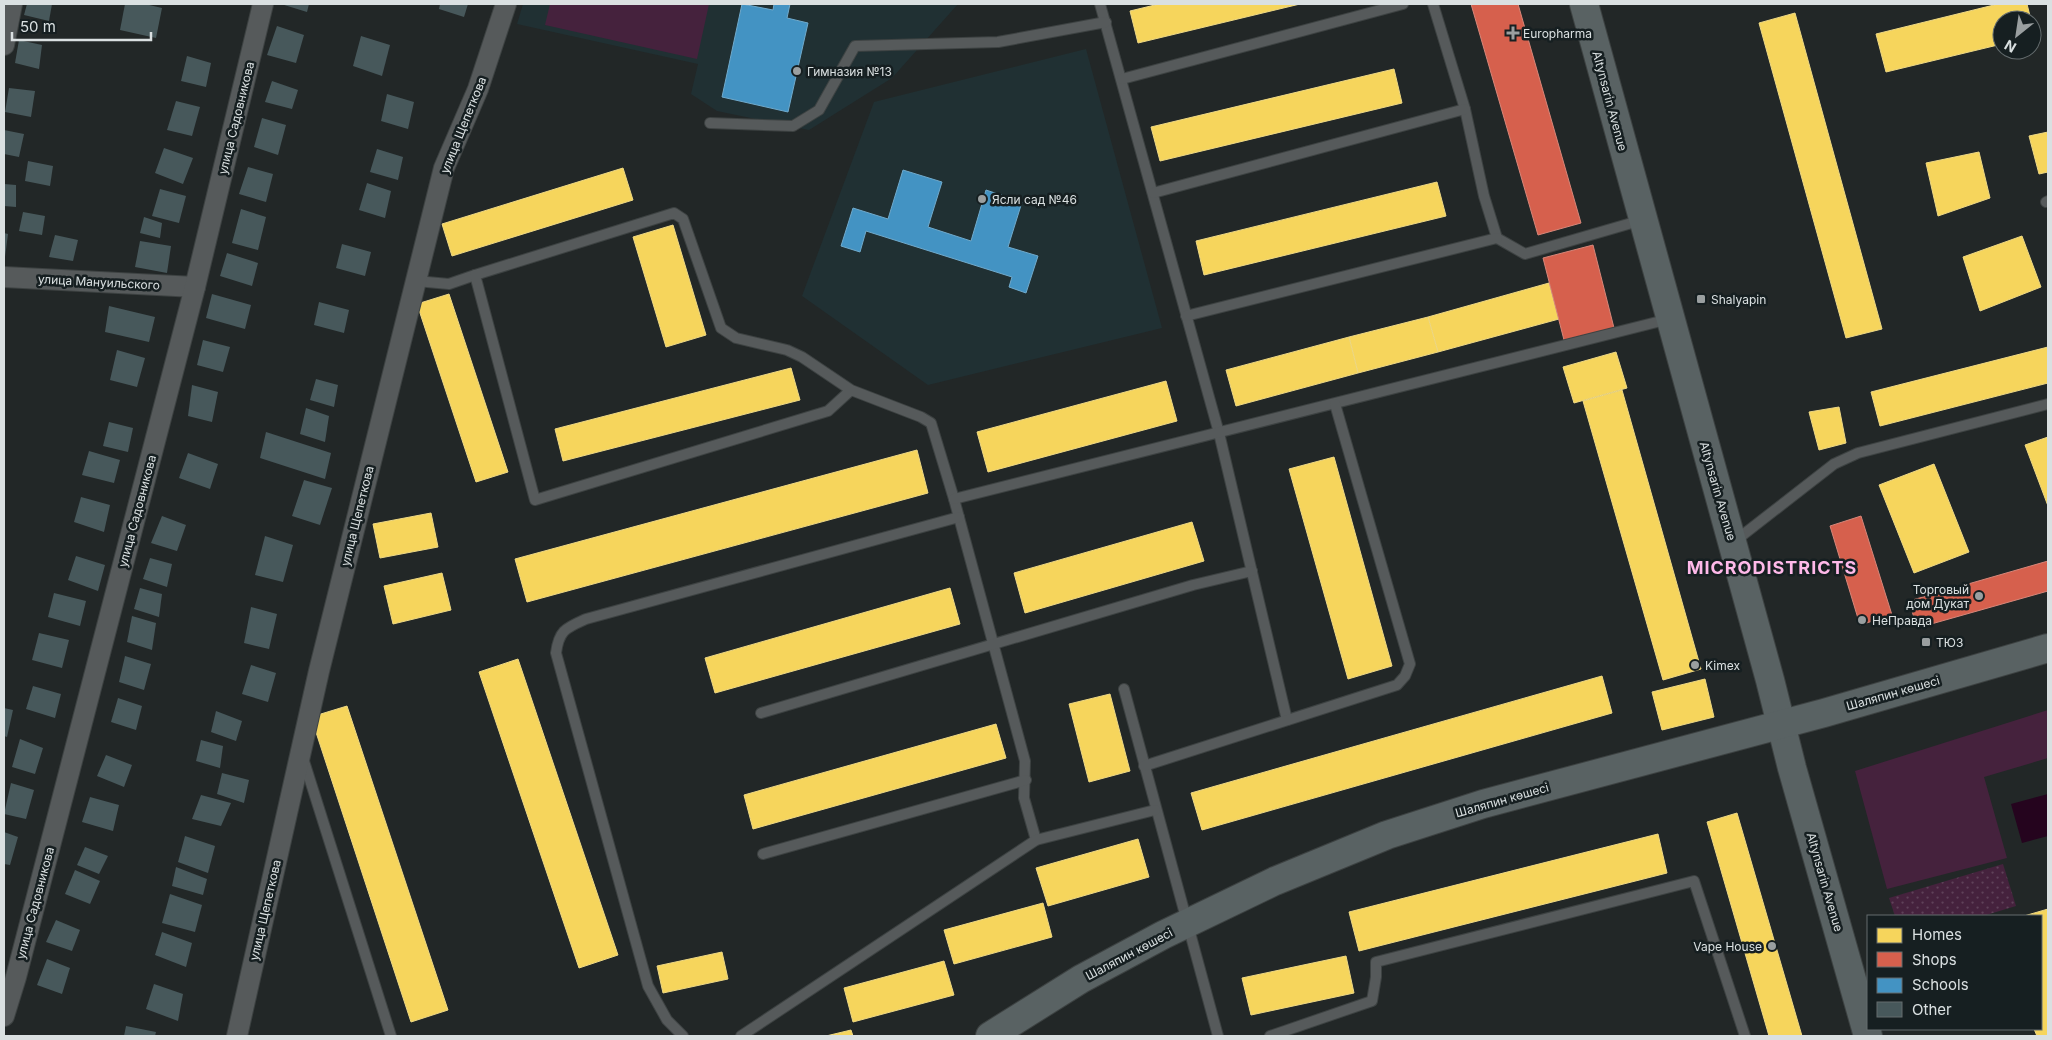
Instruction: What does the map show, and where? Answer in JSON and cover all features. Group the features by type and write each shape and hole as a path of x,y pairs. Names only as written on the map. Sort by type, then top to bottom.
{"main road":[{"name":"Altynsarin Avenue","path":"1584,4 1669,319 1733,543 1868,1036"},
{"name":"Шаляпин көшесі","path":"990,1036 1081,979 1187,923 1275,881 1387,835 1483,804 1782,724 2048,648"}],"street":[{"path":"4,45 12,4"},
{"name":"улица Садовникова","path":"4,1016 16,977 195,287 263,4"},
{"name":"улица Щепеткова","path":"237,1036 300,751 444,168 478,89 506,4"},
{"name":"улица Мануильского","path":"4,276 195,287"}],"lane":[{"path":"1100,4 1219,433 1287,720"},
{"path":"1122,79 1403,4"},
{"path":"1433,4 1465,109 1484,196 1497,238 1525,254 1642,220"},
{"path":"710,123 793,126 820,110 855,46 998,42 1106,22"},
{"path":"1153,193 1465,109"},
{"path":"416,281 449,284 674,213 683,220 721,328 736,338 794,354 851,390 921,417 931,423 954,499 1025,761 1026,780 1024,798 1036,840"},
{"path":"1186,316 1497,238"},
{"path":"475,275 535,500 828,411 851,390"},
{"path":"954,499 1669,319"},
{"path":"1144,766 1397,685 1405,676 1410,664 1334,404"},
{"path":"1733,543 1834,464 1858,453 2048,404"},
{"path":"683,1036 667,1020 648,986 556,653 558,638 566,628 586,619 959,517"},
{"path":"762,712 1193,585 1252,571"},
{"path":"1124,689 1155,810 1218,1036"},
{"path":"300,751 391,1036"},
{"path":"762,854 1026,780"},
{"path":"741,1036 1036,840 1155,810"},
{"path":"1270,1036 1372,1001 1376,977 1376,962 1694,881 1745,1036"}],"shaded area":[{"name":"Гимназия №13","path":"523,4 958,4 892,78 809,130 717,111 691,94 698,64 517,24"},
{"path":"550,4 709,4 697,59 545,25"},
{"name":"Ясли сад №46","path":"1086,49 1162,328 928,385 802,296 874,102"},
{"path":"2048,710 2048,758 1984,777 2007,858 1887,889 1855,771"},
{"path":"2048,794 2048,836 2022,843 2011,804"},
{"path":"2003,864 2016,906 1986,915 1895,915 1889,898"}],"building: Homes":[{"path":"1159,4 1300,4 1138,43 1130,11"},
{"path":"1998,4 2027,4 2028,10 1992,10 1992,46 1886,72 1876,34"},
{"path":"1795,13 1882,329 1846,338 1759,23"},
{"path":"1394,69 1402,103 1160,161 1151,127"},
{"path":"2048,132 2048,172 2039,174 2029,136"},
{"path":"1979,152 1990,198 1938,216 1926,163"},
{"path":"623,168 633,200 452,256 442,224"},
{"path":"1437,182 1446,216 1204,275 1196,241"},
{"path":"673,225 706,335 666,347 633,237"},
{"path":"2022,236 2041,287 1980,311 1963,257"},
{"path":"1549,283 1559,319 1438,352 1428,317"},
{"path":"449,294 508,472 476,482 417,304"},
{"path":"1428,317 1438,352 1358,373 1349,337"},
{"path":"1349,337 1358,373 1236,406 1226,370"},
{"path":"2048,347 2048,383 1880,426 1871,392"},
{"path":"1616,352 1627,388 1574,403 1563,367"},
{"path":"791,368 800,400 563,461 555,429"},
{"path":"1166,381 1177,421 988,472 977,432"},
{"path":"1622,390 1701,669 1663,680 1583,401"},
{"path":"1839,407 1846,443 1819,450 1809,412"},
{"path":"2048,437 2048,506 2025,445"},
{"path":"917,450 928,493 527,602 515,559"},
{"path":"1334,457 1392,666 1348,679 1289,469"},
{"path":"1934,464 1969,552 1914,573 1879,485"},
{"path":"431,513 438,547 380,558 373,524"},
{"path":"1192,522 1204,561 1025,613 1014,573"},
{"path":"442,573 451,610 393,624 384,586"},
{"path":"950,588 960,624 715,693 705,658"},
{"path":"518,659 618,955 579,968 479,672"},
{"path":"1602,676 1612,713 1202,830 1191,793"},
{"path":"1705,679 1714,717 1662,730 1652,692"},
{"path":"1110,694 1130,771 1089,782 1069,704"},
{"path":"347,706 448,1010 411,1022 311,717"},
{"path":"996,724 1006,758 753,829 744,795"},
{"path":"1737,813 1802,1036 1769,1036 1707,822"},
{"path":"1658,834 1667,873 1359,951 1349,912"},
{"path":"1138,839 1149,877 1048,906 1036,868"},
{"path":"1043,903 1052,937 954,964 944,930"},
{"path":"2048,909 2048,1036 2037,1036 2034,1030 2042,1030 2042,915 2027,915"},
{"path":"722,952 728,979 663,993 657,966"},
{"path":"1346,956 1354,993 1251,1015 1242,978"},
{"path":"944,961 954,995 853,1022 844,988"},
{"path":"851,1030 853,1036 826,1036"}],"building: Shops":[{"path":"1471,4 1518,4 1581,223 1538,235"},
{"path":"1593,245 1614,328 1564,340 1543,258"},
{"path":"1861,516 1892,615 1860,625 1830,526"},
{"name":"Торговый дом Дукат","path":"2048,561 2048,591 1917,628 1909,601"}],"building: Schools":[{"path":"742,4 773,10 774,4 790,4 787,18 808,23 788,112 722,97"},
{"path":"903,170 942,182 928,227 971,241 986,190 1022,202 1008,247 1038,256 1026,293 1009,287 1012,277 866,231 860,252 841,246 853,208 888,219"}],"building: Other":[{"path":"27,4 52,4 49,21 24,15"},
{"path":"125,4 145,4 162,8 156,38 120,30"},
{"path":"281,4 309,4 307,12"},
{"path":"440,4 468,4 464,17 439,9"},
{"path":"277,26 304,35 296,63 267,55"},
{"path":"361,36 390,45 382,76 353,66"},
{"path":"19,40 42,45 39,69 15,63"},
{"path":"187,56 211,63 206,87 181,81"},
{"path":"272,81 298,90 292,109 265,102"},
{"path":"9,88 35,91 31,117 5,112"},
{"path":"387,94 414,102 408,129 381,121"},
{"path":"176,101 200,107 192,136 167,130"},
{"path":"262,118 286,125 278,155 254,147"},
{"path":"4,130 24,134 19,157 4,154"},
{"path":"164,148 193,158 183,184 155,173"},
{"path":"377,149 403,157 398,180 370,172"},
{"path":"28,161 53,166 50,186 25,181"},
{"path":"248,167 273,174 266,202 239,194"},
{"path":"367,183 391,191 385,218 359,210"},
{"path":"4,184 16,185 16,207 4,206"},
{"path":"160,189 186,196 179,223 152,216"},
{"path":"241,209 266,217 258,250 232,243"},
{"path":"23,212 45,216 42,235 19,231"},
{"path":"144,217 162,223 160,238 140,233"},
{"path":"4,233 8,234 5,257 4,257"},
{"path":"55,235 78,240 73,261 49,257"},
{"path":"140,241 171,246 167,273 135,267"},
{"path":"342,244 371,252 365,276 336,268"},
{"path":"227,253 258,263 252,286 220,276"},
{"path":"212,294 251,305 245,329 206,318"},
{"path":"319,302 349,310 344,333 314,325"},
{"path":"109,306 155,317 149,342 105,332"},
{"path":"203,340 230,347 223,372 197,365"},
{"path":"117,350 145,358 137,387 110,380"},
{"path":"316,379 338,385 334,407 310,400"},
{"path":"192,385 218,392 212,422 188,416"},
{"path":"306,408 329,416 325,442 300,434"},
{"path":"109,422 133,428 128,452 103,446"},
{"path":"266,432 331,453 325,479 260,458"},
{"path":"89,451 120,460 114,483 82,475"},
{"path":"188,453 218,464 210,489 179,478"},
{"path":"304,480 332,488 320,525 292,516"},
{"path":"81,497 110,505 104,532 74,522"},
{"path":"162,516 186,525 177,551 151,543"},
{"path":"265,536 293,545 283,582 255,575"},
{"path":"76,556 105,565 98,591 68,580"},
{"path":"150,558 172,564 167,587 143,579"},
{"path":"140,588 162,594 159,617 134,609"},
{"path":"54,593 86,601 80,626 48,617"},
{"path":"251,607 277,614 269,649 244,643"},
{"path":"132,616 156,623 152,650 127,642"},
{"path":"39,633 69,640 62,668 32,660"},
{"path":"125,656 151,664 144,690 119,682"},
{"path":"251,665 276,673 268,702 242,694"},
{"path":"33,686 61,694 55,718 26,709"},
{"path":"118,698 142,706 136,730 111,722"},
{"path":"4,708 13,710 7,737 4,736"},
{"path":"216,711 242,721 236,741 211,732"},
{"path":"20,739 43,748 35,774 12,767"},
{"path":"201,740 223,746 220,768 196,761"},
{"path":"106,755 132,765 124,787 97,776"},
{"path":"222,773 249,780 244,803 217,794"},
{"path":"11,783 34,790 26,819 4,814"},
{"path":"201,795 231,803 221,826 192,819"},
{"path":"90,797 119,805 113,831 82,822"},
{"path":"4,832 18,837 10,865 4,864"},
{"path":"185,836 215,846 208,873 178,862"},
{"path":"85,847 108,856 99,874 77,865"},
{"path":"176,867 207,879 203,895 172,886"},
{"path":"75,870 100,881 90,904 65,894"},
{"path":"170,894 202,905 195,932 162,923"},
{"path":"56,920 80,930 72,951 46,942"},
{"path":"162,932 192,943 186,967 155,955"},
{"path":"47,959 70,968 62,994 37,985"},
{"path":"154,984 183,994 178,1021 146,1009"},
{"path":"126,1026 156,1032 155,1036 124,1036"}],"place":[{"name":"Europharma","path":"1513,33"},
{"name":"Гимназия №13","path":"797,71"},
{"name":"Ясли сад №46","path":"982,199"},
{"name":"Shalyapin","path":"1701,299"},
{"name":"Торговый дом Дукат","path":"1979,596"},
{"name":"НеПравда","path":"1862,620"},
{"name":"ТЮЗ","path":"1926,642"},
{"name":"Kimex","path":"1695,665"},
{"name":"Vape House","path":"1772,946"}],"district":[{"name":"MICRODISTRICTS","path":"1772,567"}]}
